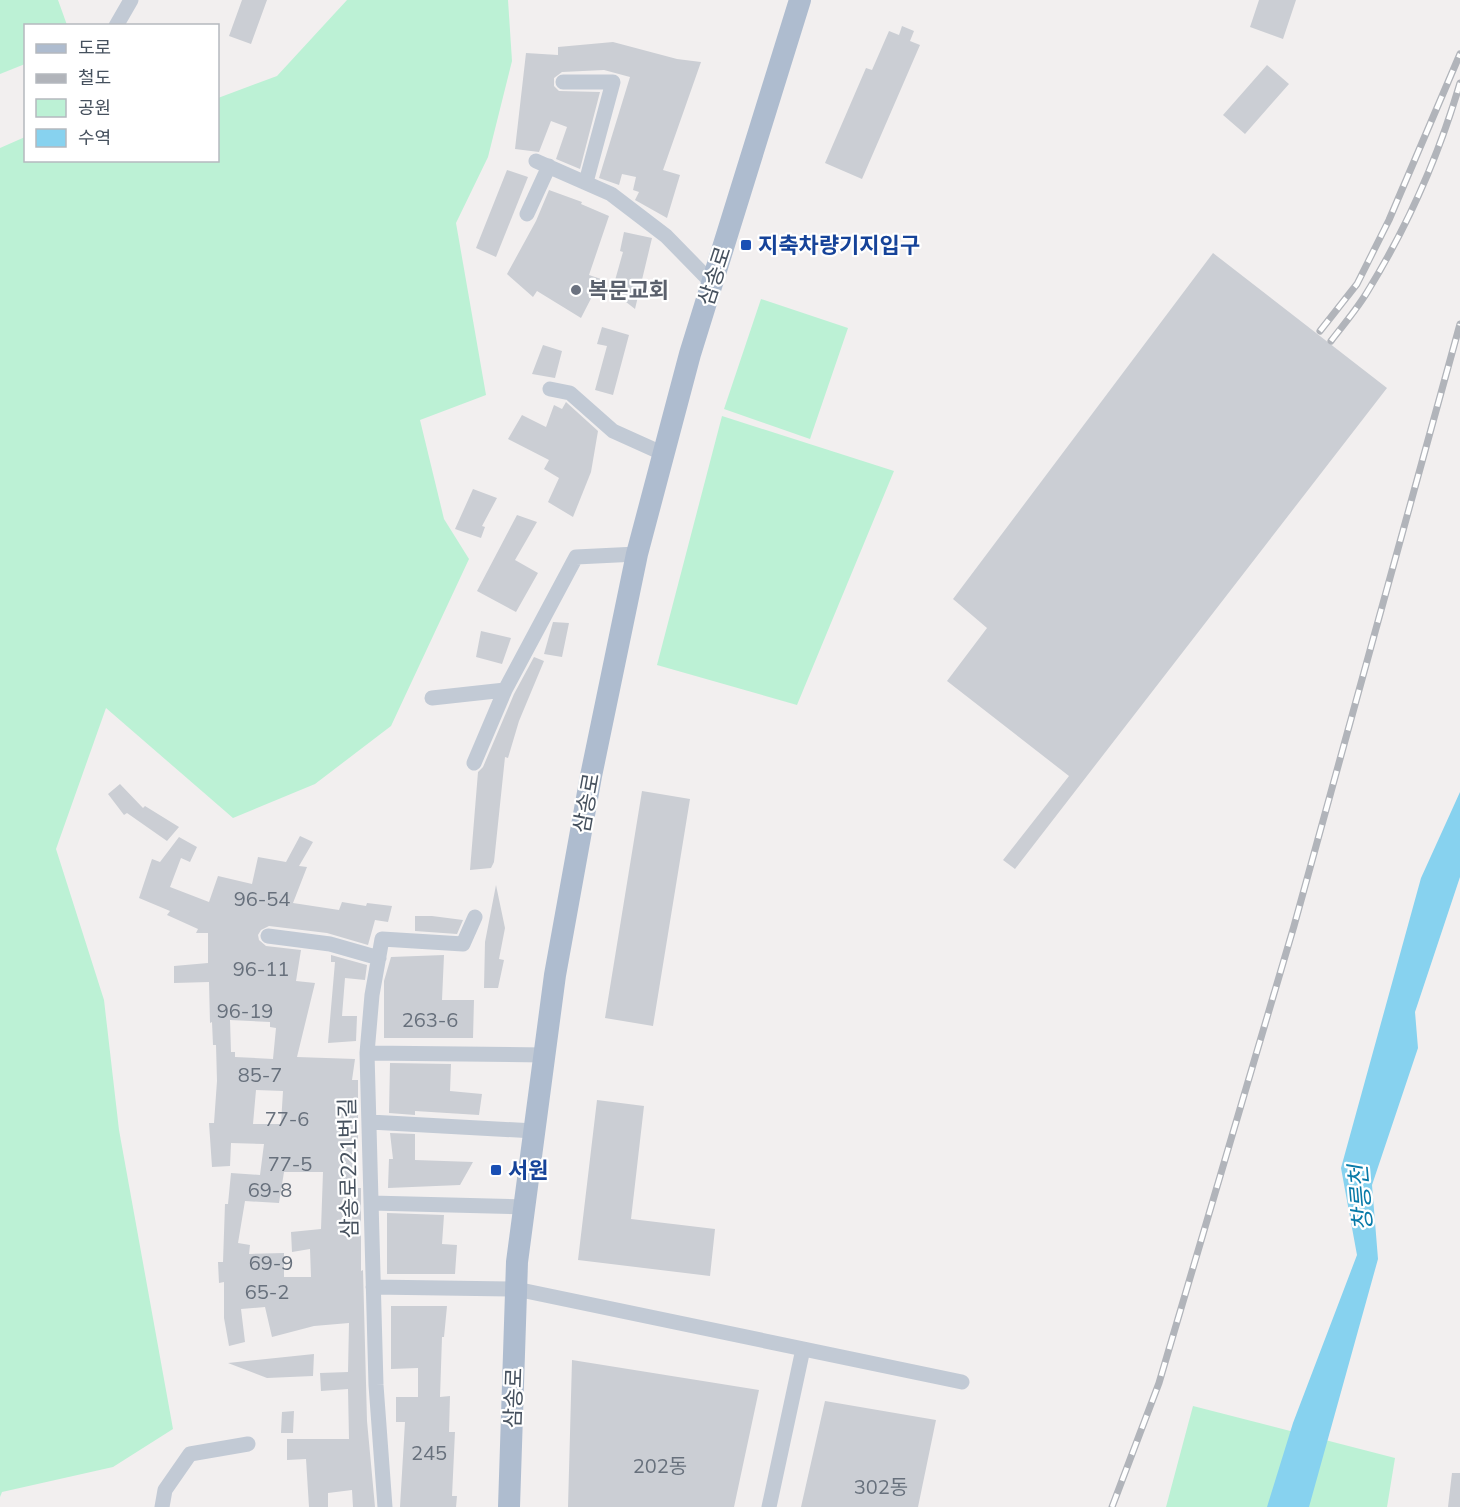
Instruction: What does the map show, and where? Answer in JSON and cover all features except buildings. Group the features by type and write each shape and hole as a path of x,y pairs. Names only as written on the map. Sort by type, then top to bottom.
{"main road":[{"name":"삼송로","path":"509,1507 516,1289 525,1207 555,975 591,776 637,554 711,282 800,0"}],"street":[{"path":"117,24 131,0"},
{"path":"563,82 613,82 586,182"},
{"path":"527,214 542,163 611,194 666,236 711,282"},
{"path":"550,389 570,393 613,432 664,454"},
{"path":"474,763 505,690 576,557 637,554"},
{"path":"432,698 505,690"},
{"name":"삼송로221번길","path":"385,1507 376,1385 367,1053 372,995 382,939 463,944 475,917"},
{"path":"268,936 330,944 379,958"},
{"path":"367,1053 545,1055"},
{"path":"370,1122 535,1131"},
{"path":"371,1203 525,1207"},
{"path":"373,1287 516,1289 962,1382"},
{"path":"769,1507 803,1349"},
{"path":"162,1507 165,1490 190,1454 248,1444"}],"green space":[{"path":"0,0 58,0 67,24 24,24 24,64 0,74"},
{"path":"347,0 508,0 512,61 488,157 456,223 486,395 420,420 444,519 469,559 391,726 315,784 233,818 106,708 56,849 104,1000 119,1130 173,1429 113,1467 2,1492 0,1497 0,148 24,137 24,162 219,162 219,98 277,76"},
{"path":"761,299 848,328 810,439 724,409"},
{"path":"722,416 894,471 797,705 657,665"},
{"path":"1193,1406 1395,1458 1387,1507 1166,1507"}],"water":[{"name":"창릉천","path":"1460,792 1460,877 1415,1012 1418,1048 1372,1185 1378,1259 1309,1507 1267,1507 1293,1423 1357,1255 1341,1168 1421,878"}],"railway":[{"path":"1320,331 1357,284 1389,220 1460,54"},
{"path":"1331,341 1365,296 1397,240 1432,163 1460,83"},
{"path":"1112,1507 1159,1383 1294,926 1460,324"}],"place":[{"name":"지축차량기지입구","path":"746,245"},
{"name":"복문교회","path":"576,290"},
{"name":"서원","path":"496,1170"}]}
